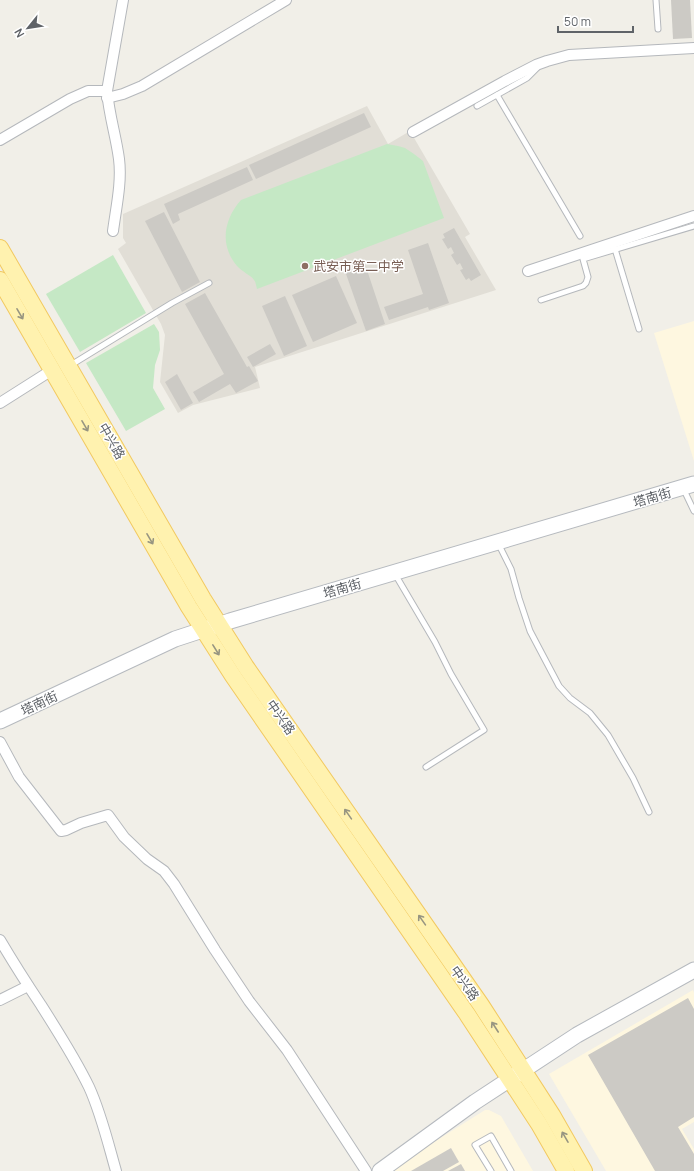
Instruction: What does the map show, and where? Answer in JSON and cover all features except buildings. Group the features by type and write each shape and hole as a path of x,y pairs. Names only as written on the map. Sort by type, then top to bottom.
{"main road":[{"name":"中兴路","path":"0,248 203,599 246,667 481,1005 552,1115 584,1171"},
{"name":"中兴路","path":"0,280 203,630 233,676 463,1008 539,1124 562,1168"}],"street":[{"path":"113,231 120,176 119,161 107,95 123,0"},
{"path":"0,140 70,98 88,91 107,95 123,94 142,86 286,0"},
{"path":"413,132 505,81 541,63 557,58 694,48"},
{"path":"528,271 694,216"},
{"path":"0,403 52,370"},
{"name":"塔南街","path":"0,721 175,639 219,624 688,486"},
{"path":"0,742 19,777 61,831 108,815 124,837 147,859 164,871 174,884 248,1001 287,1050 366,1171"},
{"path":"0,940 28,986 68,1046 90,1088 116,1171"},
{"path":"380,1171 475,1102 577,1035 694,970"},
{"path":"0,1000 28,986"}],"lane":[{"path":"656,0 658,29"},
{"path":"477,106 527,78 541,63"},
{"path":"497,95 580,236"},
{"path":"541,300 583,286 588,277 583,259 694,226"},
{"path":"615,249 639,329"},
{"path":"69,366 172,303 209,283"},
{"path":"688,486 694,511"},
{"path":"498,542 511,569 530,631 559,686 570,698 590,713 608,735 633,778 649,812"},
{"path":"394,573 435,642 451,674 484,730 426,768"},
{"path":"491,1171 475,1145 491,1136 511,1171"}],"shaded area":[{"name":"武安市第二中学","path":"367,106 388,144 410,131 470,234 465,237 496,290 255,367 260,388 193,405 178,413 160,382 165,335 161,324 118,249 126,243 123,238 123,214"},
{"path":"694,321 694,461 654,333"},
{"path":"693,990 694,1122 682,1129 694,1149 694,1171 606,1171 549,1074"},
{"path":"485,1110 489,1110 501,1116 533,1171 388,1171"}],"green space":[{"path":"387,144 405,148 423,161 444,218 257,289 253,278 239,268 231,258 226,241 226,232 231,215 241,200"},
{"path":"113,255 146,313 80,352 46,294"},
{"path":"154,324 159,332 160,350 155,365 153,388 165,409 126,431 86,363"}],"place":[{"name":"武安市第二中学","path":"305,266"}]}
